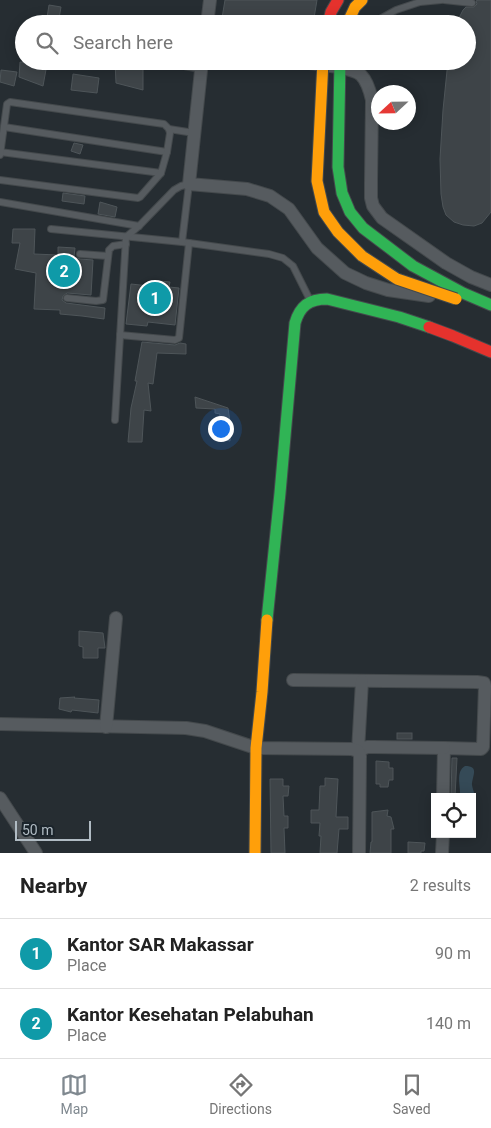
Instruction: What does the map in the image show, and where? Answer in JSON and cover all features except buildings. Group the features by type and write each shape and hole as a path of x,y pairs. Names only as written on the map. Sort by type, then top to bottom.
{"street":[{"path":"208,15 210,0"},
{"path":"330,15 338,0"},
{"path":"351,15 355,7 362,0"},
{"path":"200,70 189,184 247,189 270,196 289,209 317,248 345,273 366,283 388,290 456,299 491,306"},
{"path":"323,70 317,181 324,212 338,232 362,256 397,279 456,299"},
{"path":"340,70 338,167 342,192 350,212 363,228 413,266 491,306"},
{"path":"352,70 361,75 369,87 372,100 371,198 373,206 382,218 446,263 491,285"},
{"path":"255,853 256,748 294,332 298,313 311,301 327,299 399,317 491,352"},
{"path":"106,727 116,618"},
{"path":"0,724 186,728 256,748 352,749 358,751 367,747 482,748 484,683 293,680"},
{"path":"359,853 360,756 358,751 362,680"},
{"path":"444,748 444,793"},
{"path":"0,798 36,853"},
{"path":"442,853 443,838"}],"lane":[{"path":"387,15 420,2 442,0 472,3"},
{"path":"161,173 0,154 7,104 10,102 164,124 169,129 194,133"},
{"path":"4,127 167,152"},
{"path":"0,180 138,198 161,173 167,152 169,129"},
{"path":"67,298 103,300 109,250 126,240 174,190 189,184 178,339 120,335"},
{"path":"0,202 139,226"},
{"path":"51,230 126,240 186,242 269,254 283,258 294,266 311,301"},
{"path":"115,420 126,240"},
{"path":"80,254 108,256"}],"water":[{"path":"465,766 470,766 474,770 472,785 474,793 460,793 459,776"}],"traffic: fast":[{"path":"340,70 338,167 342,193 350,212 363,228 413,266 463,293 491,305"},
{"path":"267,620 295,323 300,312 310,302 327,299 399,317 429,327"}],"traffic: slow":[{"path":"351,15 355,7 362,0"},
{"path":"323,70 317,181 324,212 338,232 362,256 397,279 456,299"},
{"path":"255,853 256,748 267,620"}],"traffic: jam":[{"path":"330,15 338,0"},
{"path":"429,327 491,352"}],"place":[{"name":"Kantor Kesehatan Pelabuhan","path":"64,271"},
{"name":"Kantor SAR Makassar","path":"155,298"}]}
